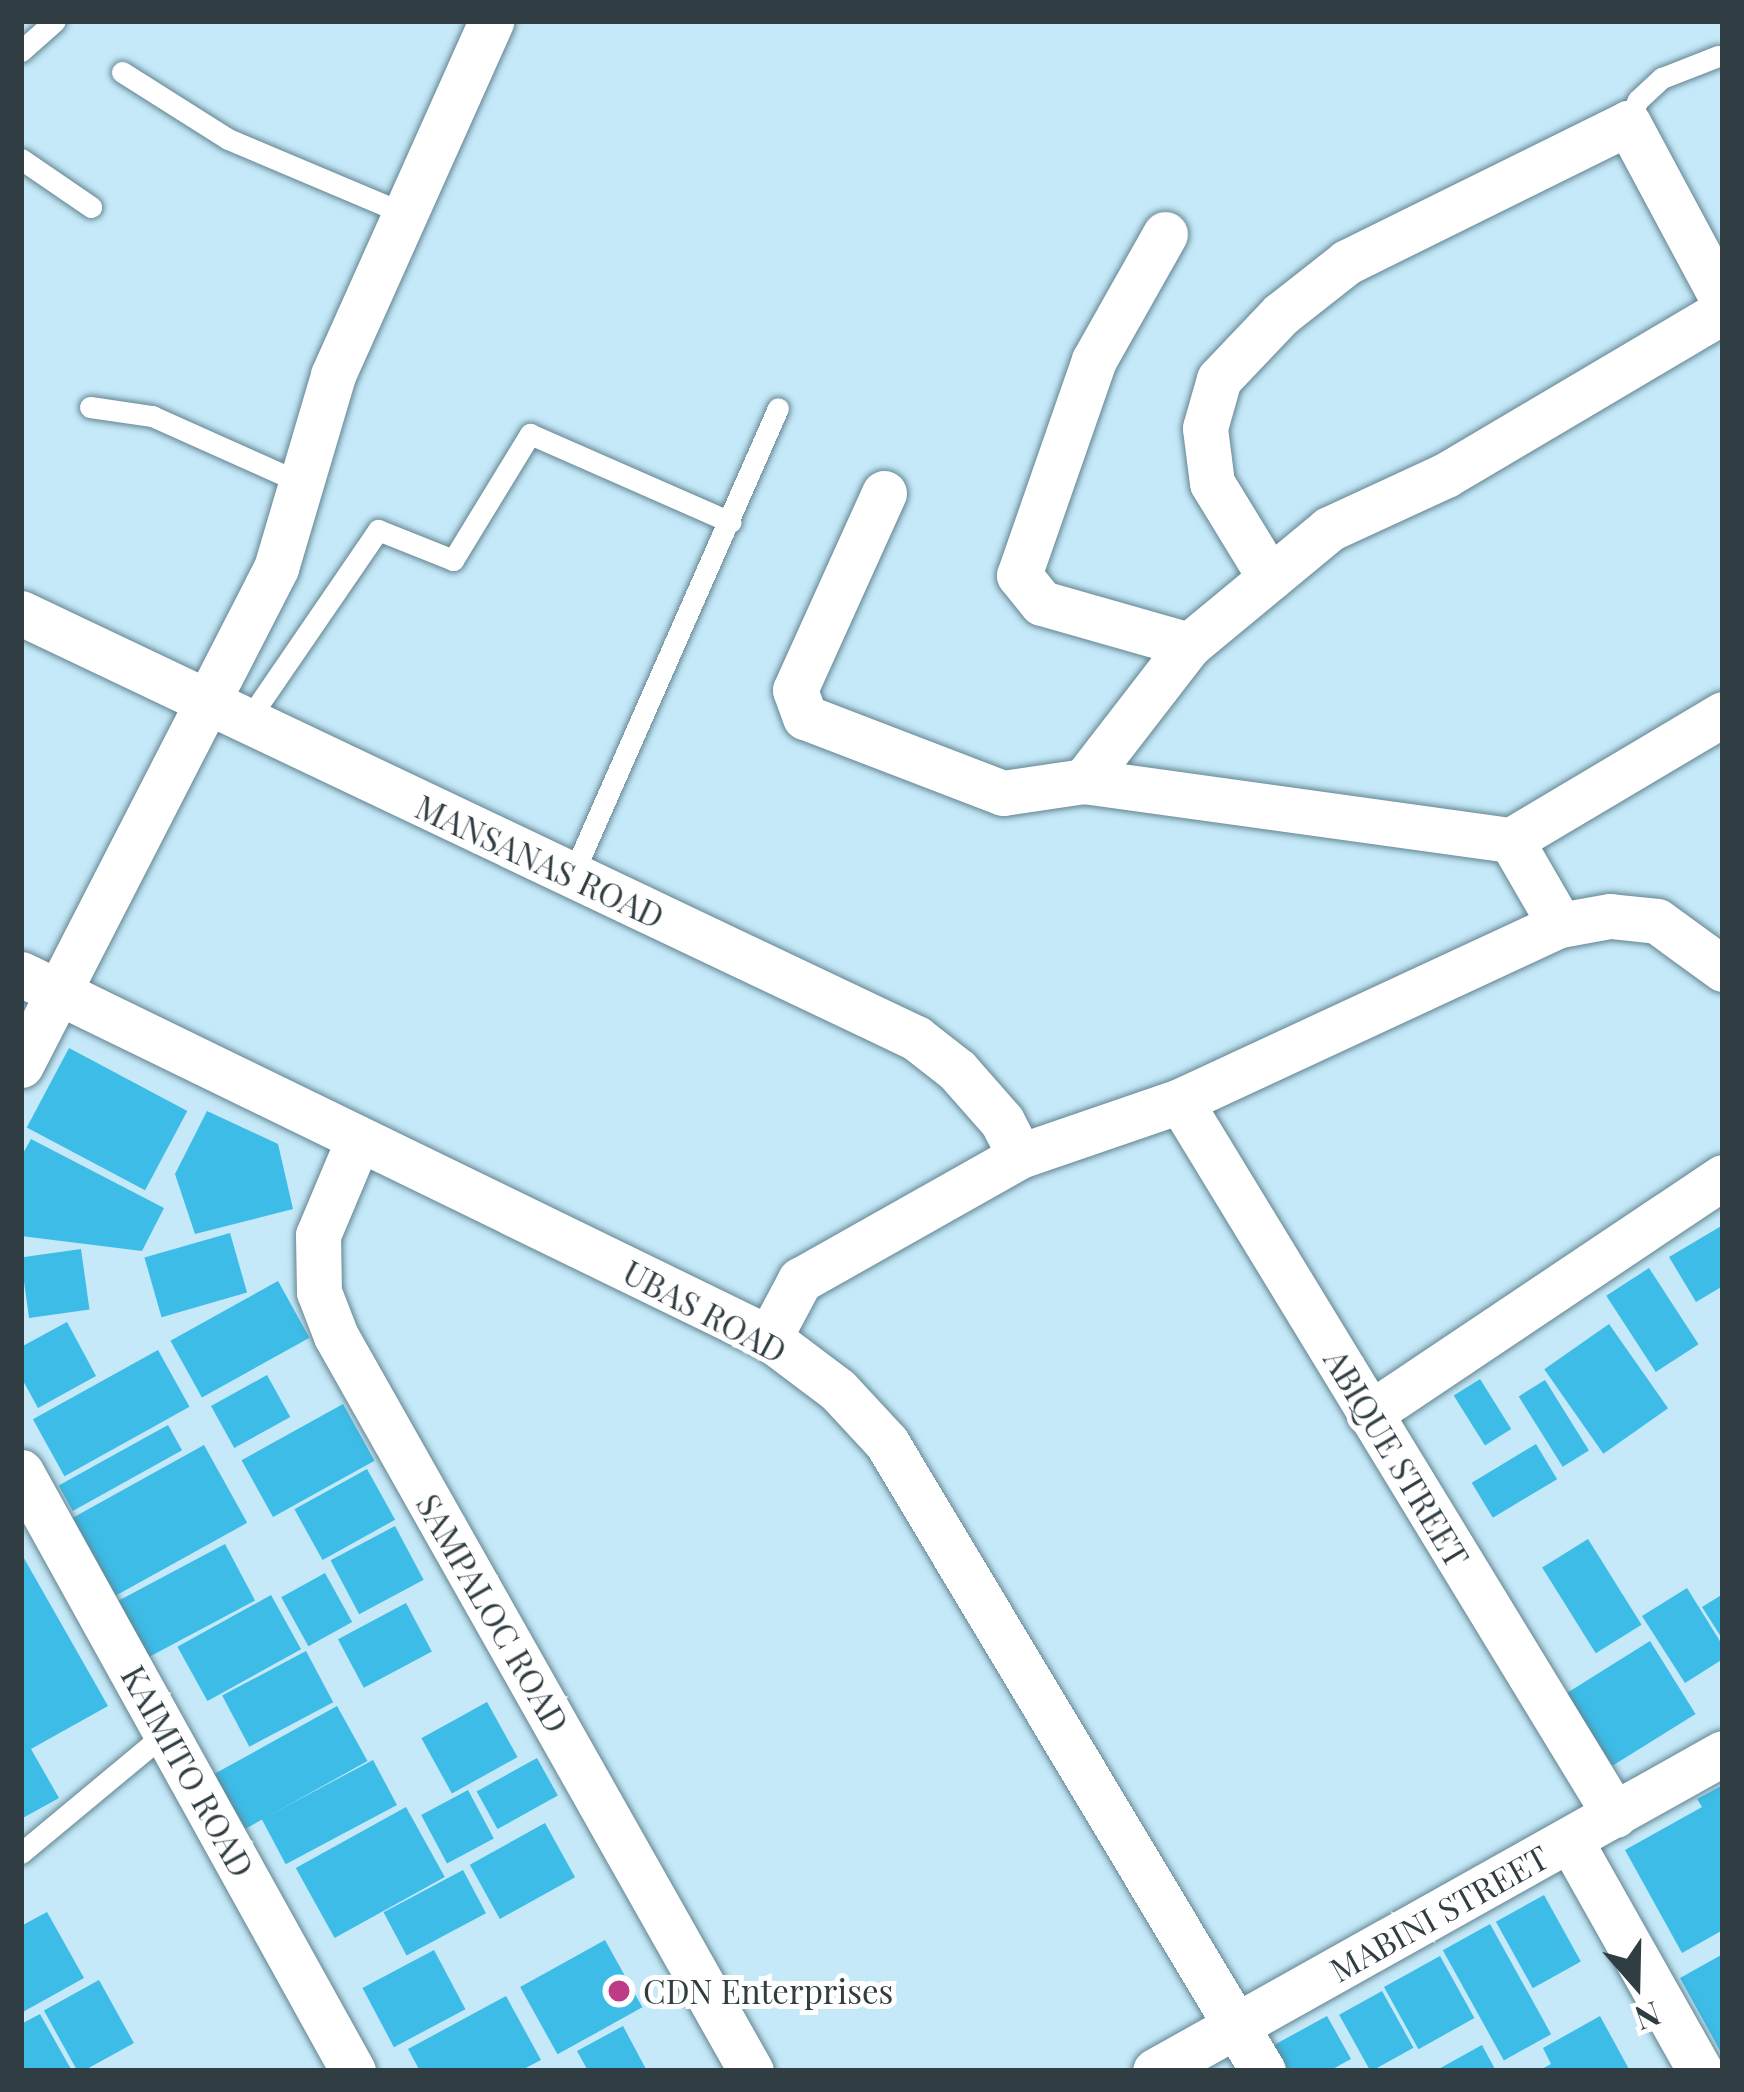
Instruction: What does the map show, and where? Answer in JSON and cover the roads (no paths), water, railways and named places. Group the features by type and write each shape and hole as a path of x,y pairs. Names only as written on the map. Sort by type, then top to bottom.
{"street":[{"path":"21,1065 38,982 228,714 334,375 490,21"},
{"path":"1270,578 1212,483 1205,428 1219,379 1281,314 1347,262 1628,123 1723,300"},
{"path":"1166,234 1094,360 1019,575 1042,603 1190,645"},
{"path":"1084,781 1190,645 1329,529 1446,475 1723,311"},
{"path":"884,493 795,690 805,717 1004,793 1084,781 1511,840 1723,714"},
{"name":"MANSANAS ROAD","path":"21,613 916,1038 957,1070 1002,1121 1020,1156"},
{"path":"1511,840 1560,925"},
{"path":"769,1338 800,1280 1020,1156 1180,1101 1560,925 1610,916 1658,921 1723,968"},
{"name":"UBAS ROAD","path":"38,982 769,1338 838,1390 887,1442 1263,2071"},
{"name":"ABIQUE STREET","path":"1180,1101 1615,1815"},
{"name":"SAMPALOC ROAD","path":"358,1140 318,1235 319,1292 336,1336 752,2071"},
{"path":"1369,1414 1723,1177"},
{"name":"KAIMITO ROAD","path":"21,1472 353,2071"},
{"name":"MABINI STREET","path":"1155,2071 1723,1753"},
{"path":"1570,1840 1700,2071"}],"lane":[{"path":"21,52 55,21"},
{"path":"1628,123 1638,100 1663,78 1718,56"},
{"path":"122,72 227,139 403,213"},
{"path":"21,159 92,207"},
{"path":"90,407 152,416 302,482"},
{"path":"572,877 778,408"},
{"path":"228,714 378,530 453,560 530,434 730,522"},
{"path":"21,1852 167,1732"}],"place":[{"name":"CDN Enterprises","path":"619,1991"}]}
